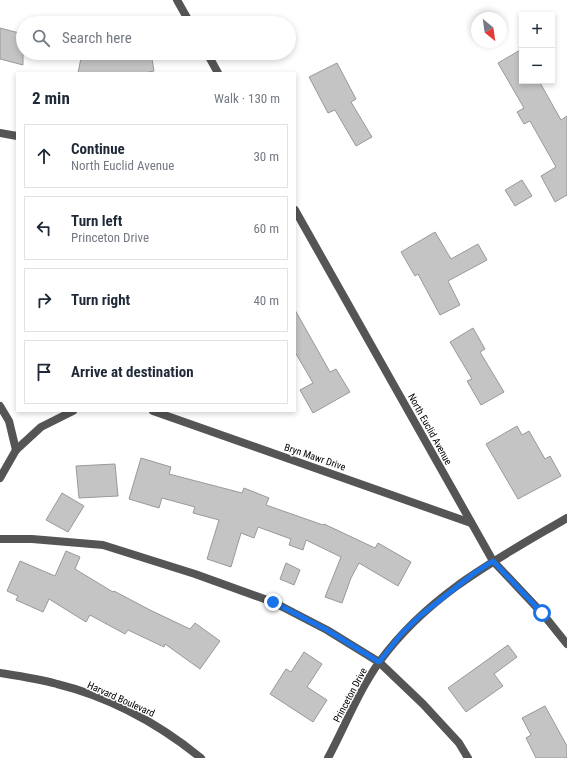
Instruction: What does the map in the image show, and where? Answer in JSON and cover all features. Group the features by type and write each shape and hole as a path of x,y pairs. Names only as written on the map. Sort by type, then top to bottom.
{"street":[{"path":"177,0 186,16"},
{"path":"211,60 217,72"},
{"path":"0,133 16,136"},
{"name":"North Euclid Avenue","path":"296,212 493,561 542,613 567,644"},
{"path":"0,406 9,421 16,450"},
{"path":"0,478 16,450 40,427 71,412"},
{"name":"Bryn Mawr Drive","path":"156,412 471,523"},
{"name":"Princeton Drive","path":"328,758 362,690 379,662 402,633 421,615 473,574 567,518"},
{"path":"0,539 32,539 103,545 195,574 273,602 327,630 379,662 423,704 459,743 468,758"},
{"name":"Harvard Boulevard","path":"0,673 58,684 99,697 141,717 179,741 201,758"}],"building":[{"path":"0,28 16,32 16,60 23,60 23,65 0,59"},
{"path":"519,51 519,84 541,84 561,120 567,116 567,195 555,202 541,176 556,167 530,121 524,124 517,112 524,108 498,63"},
{"path":"81,60 152,60 154,71 149,72 78,72"},
{"path":"337,63 356,99 351,102 372,137 356,146 335,110 328,113 309,77"},
{"path":"522,180 532,196 515,206 505,190"},
{"path":"435,232 451,259 478,244 487,260 448,281 460,305 440,315 418,274 415,276 401,252"},
{"path":"296,312 330,372 336,369 350,392 313,413 300,390 313,383 296,354"},
{"path":"473,328 485,349 480,352 504,392 481,405 467,381 472,379 450,342"},
{"path":"517,426 522,435 529,431 545,459 550,456 561,476 518,499 486,444"},
{"path":"141,458 171,467 169,474 242,493 244,488 269,498 266,505 323,525 324,524 375,548 378,543 411,562 398,586 359,563 351,578 342,603 325,597 341,557 306,540 303,550 289,545 291,539 258,527 254,538 241,533 231,567 207,559 219,520 193,513 195,507 162,498 159,508 129,499"},
{"path":"115,464 118,496 79,498 76,466"},
{"path":"62,493 84,506 68,532 46,520"},
{"path":"66,551 80,557 75,569 113,592 114,591 190,629 195,623 220,641 200,669 165,644 164,647 128,630 125,634 90,615 86,622 49,599 43,612 16,600 18,596 7,591 20,561 55,576"},
{"path":"286,563 300,570 294,585 280,579"},
{"path":"508,645 517,657 494,674 503,686 466,712 448,688"},
{"path":"304,652 322,664 307,687 327,700 313,722 270,694 286,669 291,672"},
{"path":"545,706 567,746 567,758 536,758 526,738 531,735 522,718"}],"route":[{"path":"273,602 327,630 379,662 402,633 421,615 473,574 493,561 542,613"}]}
